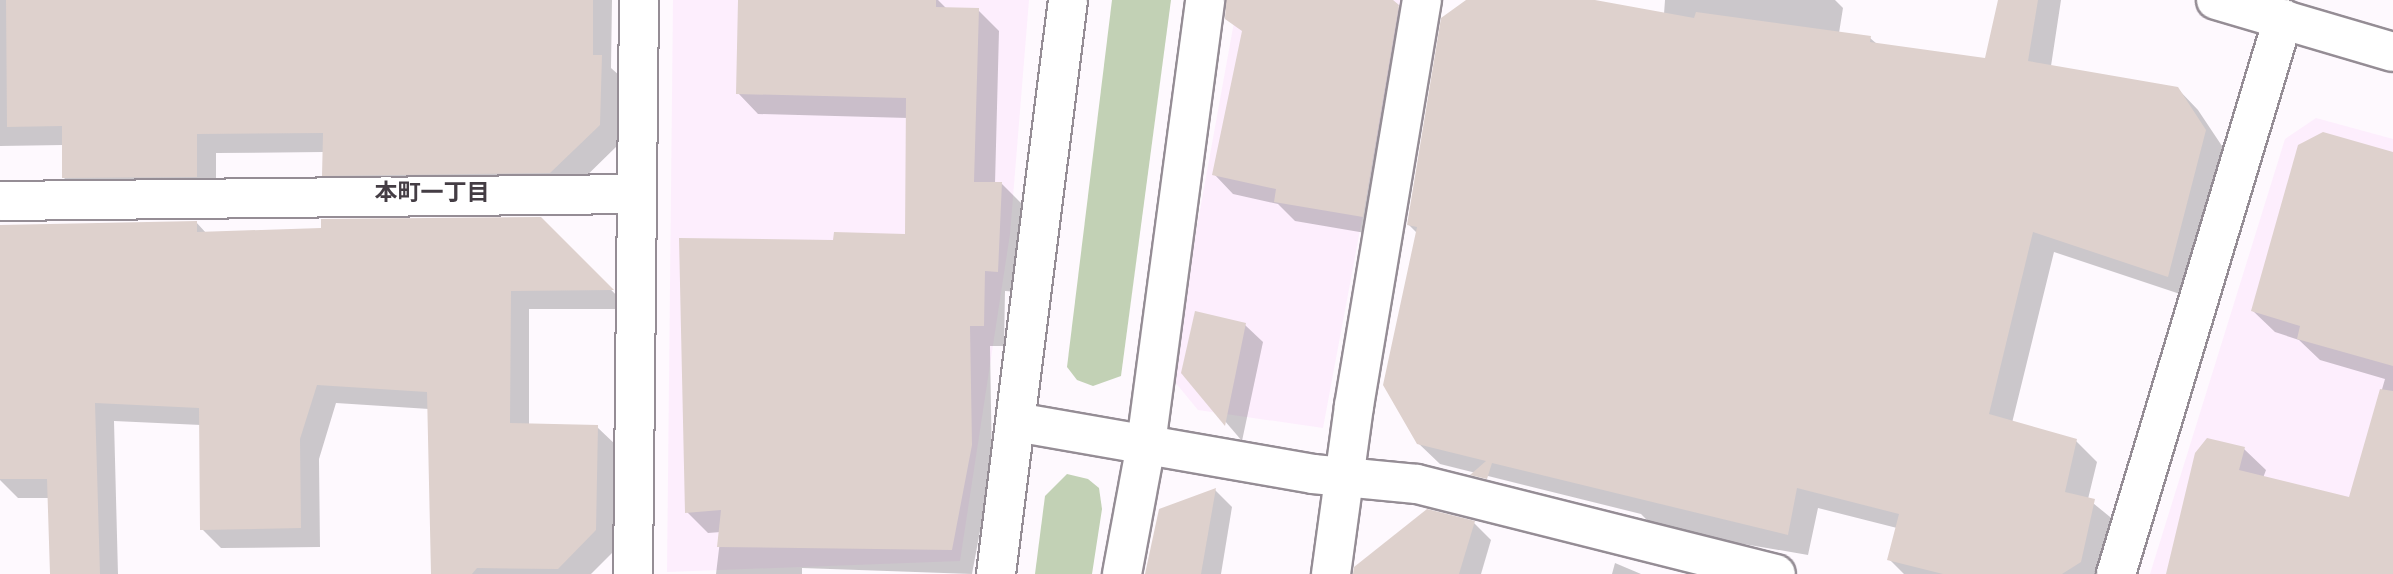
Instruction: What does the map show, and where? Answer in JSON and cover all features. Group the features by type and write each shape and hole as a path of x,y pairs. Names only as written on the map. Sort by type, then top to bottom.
{"main road":[{"path":"633,570 639,0"},
{"path":"996,574 1068,0"},
{"path":"1122,574 1146,444 1205,0"},
{"path":"1331,574 1422,0"},
{"path":"2216,0 2393,52"},
{"path":"2116,574 2283,19"},
{"path":"0,201 638,194"},
{"path":"1016,422 1345,476 1417,484 1776,574"}],"shaded area":[{"path":"673,0 1029,0 1010,234 960,561 667,572"},
{"path":"1238,0 1403,0 1323,428 1198,410 1170,376"},
{"path":"2316,118 2393,139 2393,574 2150,574 2285,139"}],"green space":[{"path":"1112,0 1171,0 1121,376 1093,386 1077,380 1067,367"},
{"path":"1067,474 1088,479 1099,488 1102,509 1092,574 1035,574 1045,496"}],"building":[{"path":"6,0 593,0 593,55 602,55 600,125 550,173 322,176 323,133 197,134 197,177 62,178 62,126 7,127"},
{"path":"738,0 936,0 936,7 979,8 974,182 1002,182 998,272 985,271 984,326 970,326 972,445 952,550 717,547 721,510 685,513 679,238 833,240 834,232 905,234 906,98 736,94"},
{"path":"1226,0 1393,0 1399,5 1363,217 1274,202 1276,189 1212,175 1242,31 1225,19"},
{"path":"1466,0 1595,0 1694,18 1696,12 1871,36 1870,42 1985,58 1998,0 2038,0 2028,61 2178,87 2206,130 2168,277 2033,232 1989,414 2077,439 2065,492 2095,499 2081,562 2062,574 1943,574 1887,560 1899,514 1797,488 1788,535 1492,463 1487,479 1470,475 1486,461 1417,444 1383,385 1417,227 1407,225 1441,18"},
{"path":"2323,132 2393,152 2393,366 2297,339 2300,326 2251,311 2298,145"},
{"path":"541,217 614,290 511,291 510,423 598,425 596,530 558,569 477,568 472,574 431,574 427,392 317,385 300,439 301,528 200,530 199,408 95,403 100,574 50,574 47,479 0,479 0,225 197,221 197,232 321,228 321,219"},
{"path":"1195,311 1246,323 1225,426 1181,373"},
{"path":"2380,389 2393,391 2393,574 2166,574 2195,453 2207,438 2245,447 2239,470 2349,497"},
{"path":"1216,488 1201,574 1145,574 1159,509"},
{"path":"1427,509 1475,521 1459,574 1353,574 1354,567"}],"district":[{"name":"本町一丁目","path":"432,192"}]}
